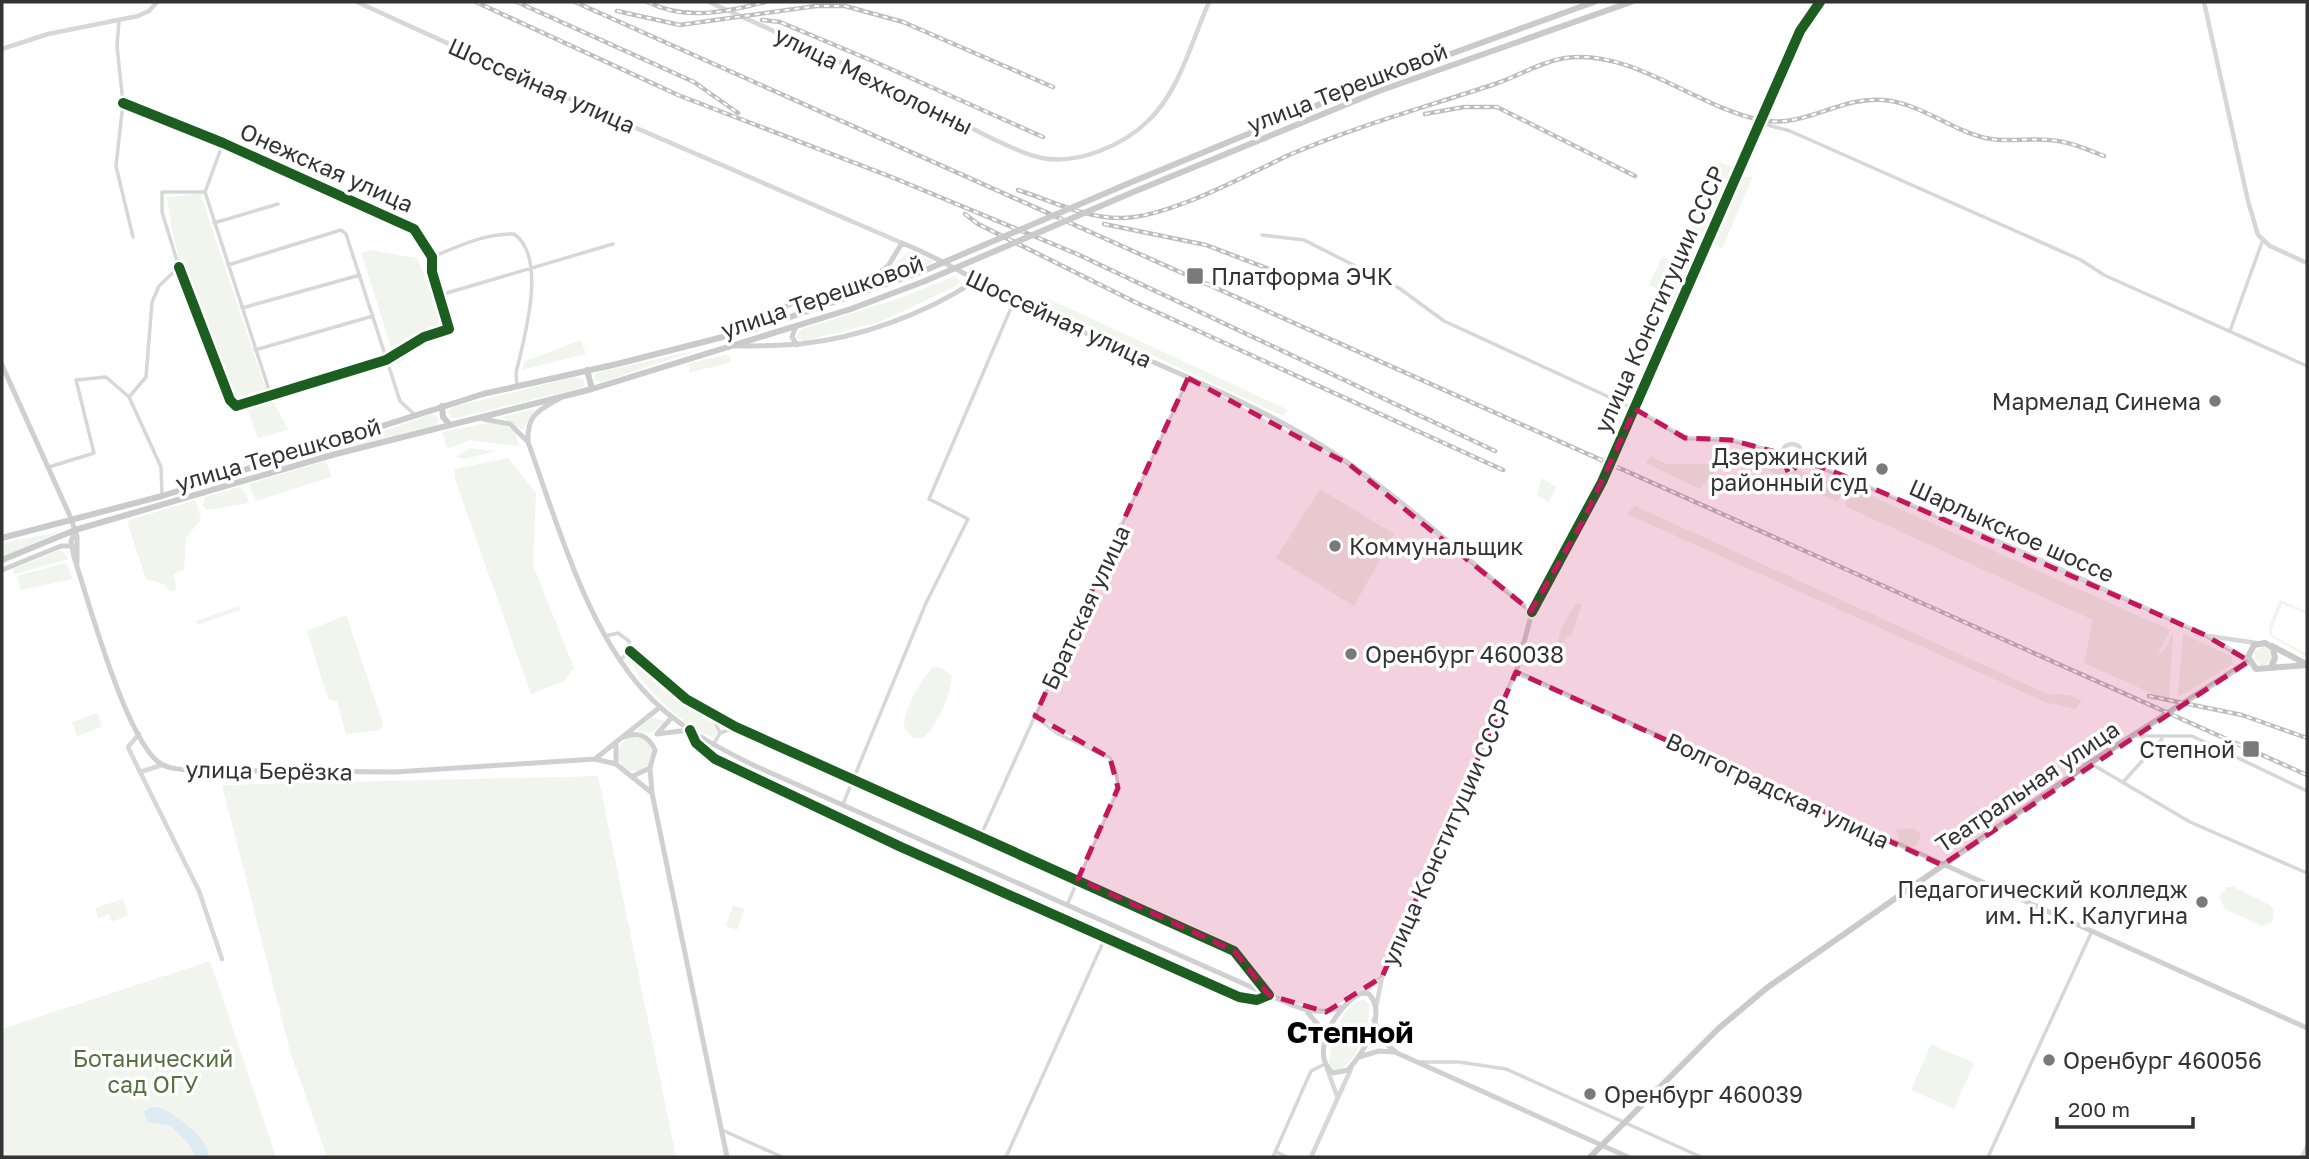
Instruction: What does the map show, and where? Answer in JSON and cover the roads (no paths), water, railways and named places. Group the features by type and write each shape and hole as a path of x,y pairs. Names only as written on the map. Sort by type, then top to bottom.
{"main road":[{"name":"улица Терешковой","path":"2,538 162,496 329,445 442,406 712,340 795,316 922,272 1293,114 1594,2"},
{"name":"улица Терешковой","path":"2,560 75,530 332,455 592,389 796,326 925,281 1131,193 1435,70 1606,6 1631,2"},
{"path":"1431,61 1435,70"},
{"name":"Шоссейная улица","path":"902,243 936,258 1014,301 1188,378 1298,433 1350,465 1532,612"},
{"path":"727,336 793,303 873,278 888,266 902,243"},
{"path":"731,346 797,345 895,321 975,281"},
{"path":"793,303 790,310 795,316"},
{"path":"796,326 792,337 797,345"},
{"path":"712,340 716,351"},
{"name":"улица Берёзка","path":"2,365 72,521 77,566"},
{"path":"587,370 592,389"},
{"path":"560,398 542,409 527,425 528,442 582,583 606,636 620,660 660,707 672,717 713,745 842,806 1302,1009 1318,1013 1342,1007 1362,992 1372,996 1376,1009 1374,1020 1358,1057 1341,1074 1333,1073 1326,1066 1326,1041 1342,1007"},
{"path":"442,406 443,417 450,425"},
{"path":"480,418 510,424 528,442"},
{"name":"улица Берёзка","path":"75,530 72,546 77,566 111,669 139,733 151,754 162,765 187,770 394,772 595,758"},
{"path":"2,570 61,546 72,546"},
{"name":"улица Конституции СССР","path":"1516,672 1532,612"},
{"path":"2257,643 2271,646 2307,665 2259,670 2249,661 2249,650 2257,643"},
{"path":"2271,646 2275,658 2271,667"},
{"name":"Театральная улица","path":"1590,1157 1743,1007 2090,763 2249,661"},
{"name":"Театральная улица","path":"2235,671 2259,670"},
{"name":"Волгоградская улица","path":"1516,672 2307,1028"},
{"path":"595,758 660,707"},
{"path":"650,741 672,717"},
{"path":"657,734 690,730"},
{"path":"624,737 638,734 650,741 655,757 650,768 652,793 727,1157"},
{"path":"616,744 616,764"},
{"path":"595,758 616,764 652,793"},
{"path":"633,776 650,768"},
{"path":"1302,1009 1314,1018 1326,1041"},
{"path":"1374,1020 1384,1042 1397,1053 1628,1157"},
{"path":"1358,1057 1379,1051 1397,1053"}],"street":[{"path":"2,49 48,34 119,21 149,11 157,2"},
{"name":"Шоссейная улица","path":"358,2 583,105 902,243"},
{"name":"улица Мехколонны","path":"709,2 1039,158 1052,159 1092,153 1109,147 1147,122 1167,97 1209,2"},
{"name":"улица Конституции СССР","path":"1532,612 1602,482 1805,19 1820,2"},
{"path":"2204,2 2248,201 2263,242 2230,331"},
{"path":"119,21 117,46 123,103 116,166 133,237"},
{"name":"Онежская улица","path":"123,103 145,109 414,229 432,257 449,329 424,338 386,360"},
{"path":"1760,123 1790,131 2081,260 2104,275 2307,366"},
{"path":"223,143 205,192 271,396"},
{"path":"205,192 162,192 162,212 179,267 232,404 271,396 386,360"},
{"path":"214,223 278,204"},
{"path":"229,265 341,230 352,244 400,401 414,414"},
{"path":"432,257 468,243 514,234 527,248 532,268 524,338 516,373 517,386"},
{"path":"1262,235 1304,240 1399,288 1444,321 1635,409 1685,438 1731,440 1780,453 1783,459 1791,463 1803,460 1801,450 1793,445 1784,447 1780,453"},
{"path":"2263,242 2307,264"},
{"path":"440,295 613,244"},
{"path":"130,397 146,376 152,302 159,286 179,267"},
{"path":"242,308 360,275"},
{"path":"842,806 926,603 968,519 929,499 1014,301"},
{"path":"255,350 373,316"},
{"path":"49,467 94,453 76,380 106,376 130,397 161,467 162,496"},
{"name":"Братская улица","path":"981,835 1188,378"},
{"name":"Шарлыкское шоссе","path":"1803,460 2012,547 2205,635 2249,661"},
{"path":"606,636 623,634 629,641 630,650 669,686 736,727 1234,951 1269,995 1257,1000 1240,998 1105,938 715,759 696,743 690,730"},
{"name":"Шарлыкское шоссе","path":"2205,635 2257,643"},
{"path":"620,660 630,650"},
{"name":"улица Конституции СССР","path":"1376,1009 1382,977 1516,672"},
{"path":"710,713 720,733"},
{"path":"1035,716 1056,733 1110,758 1116,772 1118,788 1067,905"},
{"path":"713,745 720,733 736,727"},
{"path":"139,733 128,747 199,891 222,959"},
{"path":"2132,736 2192,736 2307,791"},
{"path":"2124,781 2163,737"},
{"path":"2143,738 2144,761"},
{"path":"2090,763 2190,822 2307,873"},
{"path":"141,772 162,765"},
{"path":"1988,1157 2092,931"},
{"path":"1006,1157 1105,938"},
{"name":"улица Конституции СССР","path":"1362,992 1382,977"},
{"path":"1416,1062 1497,1066 1701,1157"},
{"path":"1311,1157 1354,1063"},
{"path":"1287,1157 1274,1155 1311,1071 1326,1066 1336,1090 1336,1101"},
{"path":"722,1130 782,1157"},
{"path":"2302,1157 2307,1146"}],"railway":[{"path":"476,2 678,95 894,178 1077,254 1495,451"},
{"path":"517,2 694,82 738,113"},
{"path":"575,2 2307,775"},
{"path":"648,2 662,8 691,13 736,9 765,2"},
{"path":"617,11 680,25 816,6 845,6 903,22 1053,87"},
{"path":"762,20 780,22 1043,137"},
{"path":"1018,190 1096,216 1142,216 1185,203 1289,155 1340,135 1495,84 1547,63 1565,58 1590,57 1639,70 1736,113 1760,120 1792,120 1852,103 1883,100 1925,112 1977,136 1998,140 2056,141 2104,156"},
{"path":"1425,114 1464,107 1497,107 1635,176"},
{"path":"965,214 978,224 1137,303 1503,470"},
{"path":"1104,224 1206,245 1293,278"},
{"path":"2149,696 2242,715 2307,738"}],"place":[{"name":"Платформа ЭЧК","path":"1195,276"},
{"name":"Мармелад Синема","path":"2215,401"},
{"name":"Дзержинский районный суд","path":"1882,469"},
{"name":"Коммунальщик","path":"1335,546"},
{"name":"Оренбург 460038","path":"1351,654"},
{"name":"Степной","path":"2251,749"},
{"name":"Педагогический колледж им. Н.К. Калугина","path":"2202,902"},
{"name":"Оренбург 460056","path":"2049,1060"},
{"name":"Оренбург 460039","path":"1590,1094"}],"district":[{"name":"Степной","path":"1350,1032"}],"park label":[{"name":"Ботанический сад ОГУ","path":"153,1071"}]}
